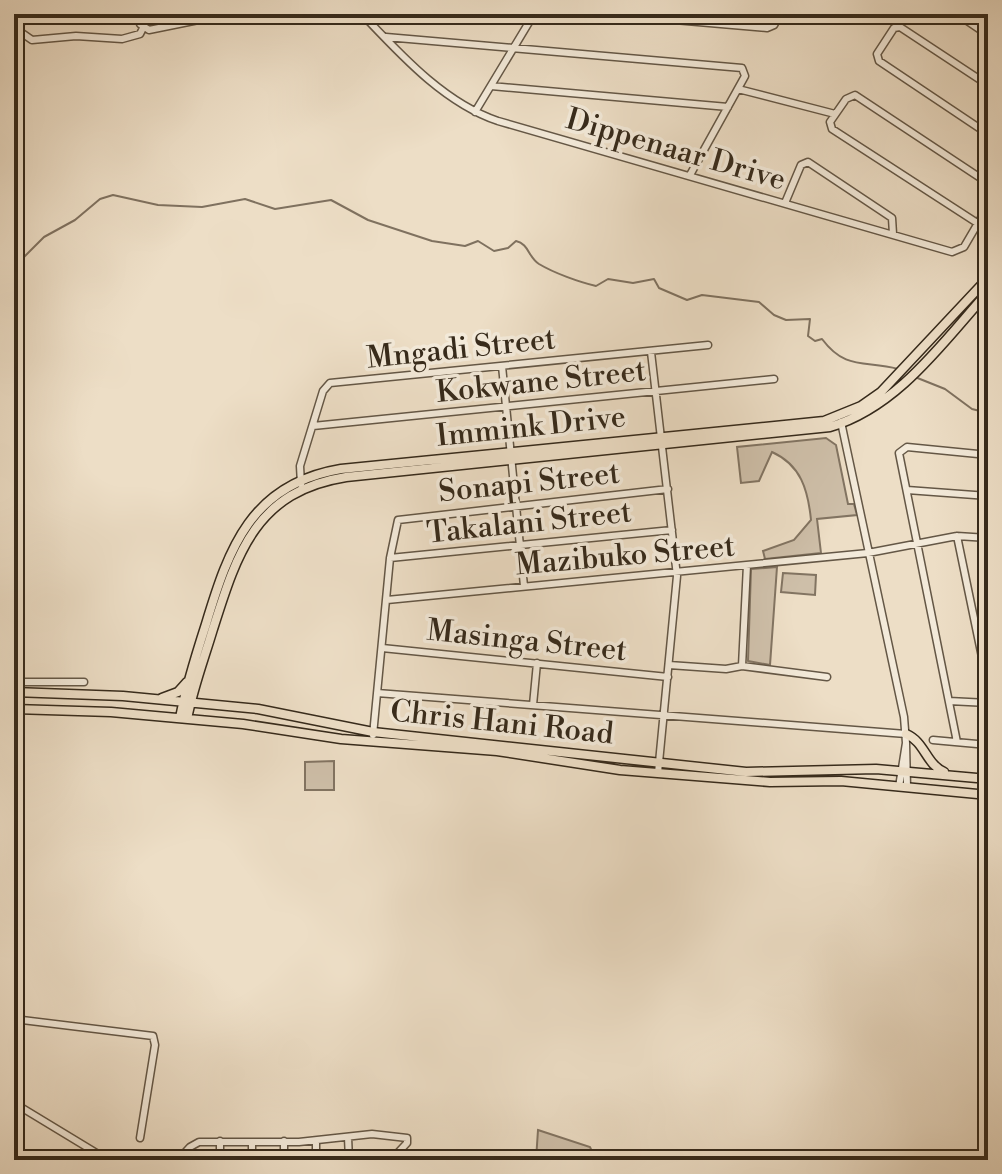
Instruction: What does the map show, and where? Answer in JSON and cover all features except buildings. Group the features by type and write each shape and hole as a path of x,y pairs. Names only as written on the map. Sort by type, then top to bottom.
{"main road":[{"name":"Immink Drive","path":"840,420 881,392 901,373 988,278"},
{"name":"Immink Drive","path":"184,718 232,546 262,507 301,485 341,469 511,456 840,420 879,404 911,375 988,292"},
{"name":"Immink Drive","path":"193,679 239,551 270,511 301,485"},
{"path":"158,699 181,690 193,679 201,695 216,705"},
{"name":"Chris Hani Road","path":"14,692 216,705 270,711 373,737 756,772 904,772 988,779"},
{"name":"Chris Hani Road","path":"14,709 184,718 497,751 658,773 988,795"},
{"path":"906,739 918,741 935,767 952,775"},
{"path":"659,762 666,769 700,776"}],"street":[{"path":"14,46 24,14"},
{"path":"19,31 32,40 76,36 122,39 140,34 143,28 141,14"},
{"path":"143,28 155,30 228,14"},
{"name":"Dippenaar Drive","path":"362,14 421,72 475,112 956,252 964,247 988,206"},
{"path":"475,112 534,14"},
{"path":"605,14 767,28 780,14"},
{"path":"957,14 988,35"},
{"path":"988,85 900,27 894,29 878,52 877,60 988,134"},
{"path":"384,37 740,67 745,74 690,175"},
{"path":"491,86 728,107"},
{"path":"738,89 835,114"},
{"path":"988,183 857,96 846,99 830,122 832,129 988,230"},
{"path":"785,203 801,164 808,162 892,218 893,234"},
{"name":"Mngadi Street","path":"301,485 299,470 323,391 330,383 708,345"},
{"path":"651,352 676,572 658,773"},
{"path":"502,366 524,586"},
{"name":"Kokwane Street","path":"313,426 774,379"},
{"path":"840,420 906,739 903,787"},
{"path":"957,742 899,453 904,447 988,455"},
{"name":"Sonapi Street","path":"390,558 396,522 402,517 668,489"},
{"path":"907,490 988,496"},
{"name":"Takalani Street","path":"390,558 672,530"},
{"path":"957,536 988,686"},
{"name":"Mazibuko Street","path":"387,600 868,553 957,536 988,538"},
{"path":"373,737 390,558"},
{"path":"742,666 747,565"},
{"name":"Masinga Street","path":"382,648 668,677"},
{"path":"533,705 537,663"},
{"path":"669,665 726,669 742,666 827,677"},
{"path":"14,682 84,682"},
{"path":"377,693 906,739"},
{"path":"949,701 988,703"},
{"path":"933,740 988,745"},
{"path":"14,1019 154,1037 140,1138"},
{"path":"14,1103 108,1160"},
{"path":"148,1160 176,1160 195,1143 316,1141 372,1134 407,1138 406,1145 391,1160"},
{"path":"348,1137 349,1160"},
{"path":"220,1141 220,1160"},
{"path":"284,1141 284,1160"},
{"path":"316,1141 316,1160"},
{"path":"252,1142 252,1160"}],"shaded area":[{"path":"826,438 836,445 848,504 854,504 857,515 817,519 821,553 765,559 763,551 794,540 811,520 808,499 796,471 772,452 759,481 741,483 737,447"},
{"path":"777,567 770,665 748,661 751,569"},
{"path":"783,573 816,575 815,595 781,592"},
{"path":"334,761 334,790 305,790 305,762"},
{"path":"538,1130 590,1147 596,1160 536,1160"}],"waterway":[{"path":"14,267 44,237 75,220 100,199 113,195 158,205 202,207 245,199 275,209 331,200 368,220 432,241 465,246 478,241 494,251 508,248 516,241 524,245 539,264 596,286 608,279 633,283 654,279 659,288 687,300 702,295 759,302 774,315 786,320 810,319 808,336 815,341 822,339 839,356 857,363 898,369"},
{"path":"915,377 945,389 972,409 988,413"}]}
